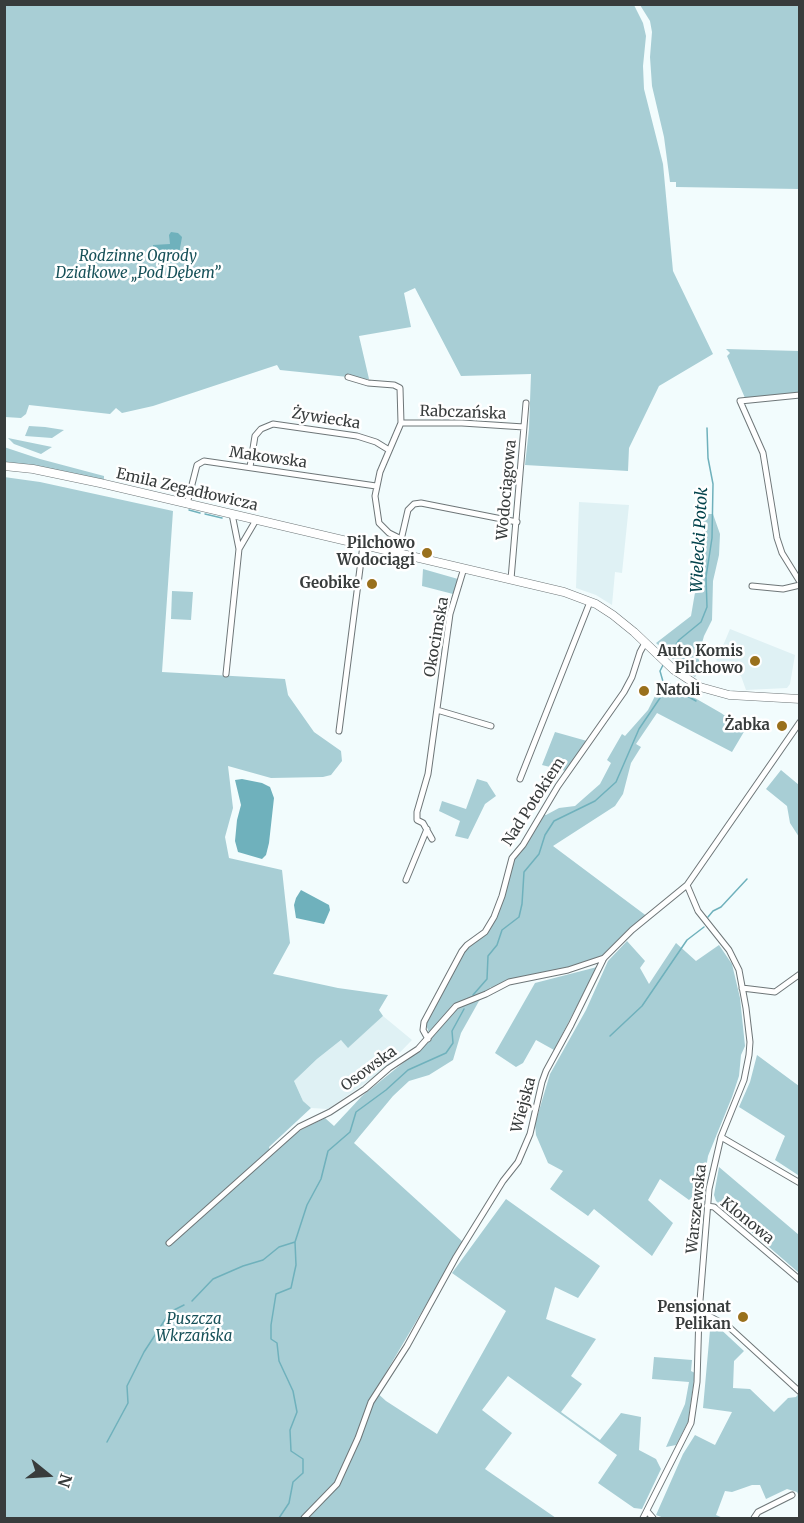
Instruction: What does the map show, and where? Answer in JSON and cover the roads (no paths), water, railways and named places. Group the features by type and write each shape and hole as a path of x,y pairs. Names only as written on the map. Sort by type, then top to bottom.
{"main road":[{"name":"Emila Zegadłowicza","path":"4,466 55,473 511,579 575,596 613,615 692,684 729,695 760,696"},
{"path":"760,696 800,694"},
{"path":"760,696 800,699"}],"street":[{"path":"348,376 368,383 399,386 401,423 376,486 375,506 379,523 389,533 401,539"},
{"path":"752,586 783,589 800,583 782,552 777,538 764,453 740,401 800,395"},
{"name":"Wodociągowa","path":"511,579 526,403"},
{"name":"Rabczańska","path":"401,423 462,423 524,427"},
{"name":"Żywiecka","path":"250,467 255,436 261,429 273,424 357,436 376,442 389,450"},
{"name":"Makowska","path":"187,504 196,468 200,462 204,461 376,486"},
{"path":"398,553 409,507 416,503 517,522"},
{"path":"226,674 239,549 232,514"},
{"path":"239,549 256,520"},
{"path":"339,731 363,545"},
{"name":"Okocimska","path":"432,839 417,820 417,812 427,776 450,614 464,568"},
{"path":"520,779 590,602"},
{"name":"Nad Potokiem","path":"428,1039 423,1030 424,1022 462,951 485,932 494,917 512,858 523,845 558,786 624,692 632,677 640,650 645,643"},
{"path":"437,710 491,726"},
{"name":"Wiejska","path":"304,1518 337,1484 371,1402 407,1346 456,1257 503,1181 518,1162 530,1134 546,1071 572,1025 604,958 625,935 687,885 800,722"},
{"path":"406,880 426,829"},
{"name":"Warszewska","path":"643,1518 691,1423 698,1382 699,1313 707,1206 712,1172 721,1137 747,1070 750,1041 742,988 734,958 698,911 687,885"},
{"name":"Osowska","path":"169,1244 299,1127 330,1112 418,1049 456,1006 509,982 567,970 604,958"},
{"path":"742,988 776,992 800,974"},
{"path":"721,1137 800,1183"},
{"name":"Klonowa","path":"707,1206 714,1207 800,1280"},
{"path":"699,1313 729,1327 800,1392"},
{"path":"754,1518 758,1512 792,1496"},
{"path":"647,1511 653,1518"}],"waterway":[{"name":"Wielecki Potok","path":"667,659 679,640 701,622 707,607 706,577 712,538 713,484 708,458 707,428"},
{"path":"189,510 200,513"},
{"path":"205,514 222,518"},
{"name":"Wielecki Potok","path":"473,995 487,979 488,956 497,945 502,930 519,917 524,872 539,854 545,835 554,821 595,801 616,782 639,729 662,695 664,685 660,671 664,663"},
{"path":"664,685 675,694 682,693 696,701"},
{"path":"708,917 721,907 747,879"},
{"path":"610,1036 642,1006 687,940 704,927"},
{"name":"Wielecki Potok","path":"279,1518 289,1503 293,1482 303,1473 303,1459 291,1451 290,1430 297,1412 293,1391 279,1361 277,1343 271,1339 271,1325 276,1294 291,1288 296,1265 295,1242 307,1205 321,1179 328,1151 350,1132 356,1112 408,1070 446,1053 453,1043 452,1031 464,1009"},
{"path":"192,1301 213,1279 263,1260 279,1247 295,1242"},
{"path":"107,1442 128,1403 127,1386 144,1352 170,1312 184,1305"}],"place":[{"name":"Pilchowo Wodociągi","path":"427,553"},
{"name":"Geobike","path":"372,584"},
{"name":"Auto Komis Pilchowo","path":"755,661"},
{"name":"Natoli","path":"644,691"},
{"name":"Żabka","path":"782,726"},
{"name":"Pensjonat Pelikan","path":"743,1317"}],"park label":[{"name":"Rodzinne Ogrody Działkowe „Pod Dębem”","path":"138,266"},
{"name":"Puszcza Wkrzańska","path":"194,1328"}]}
